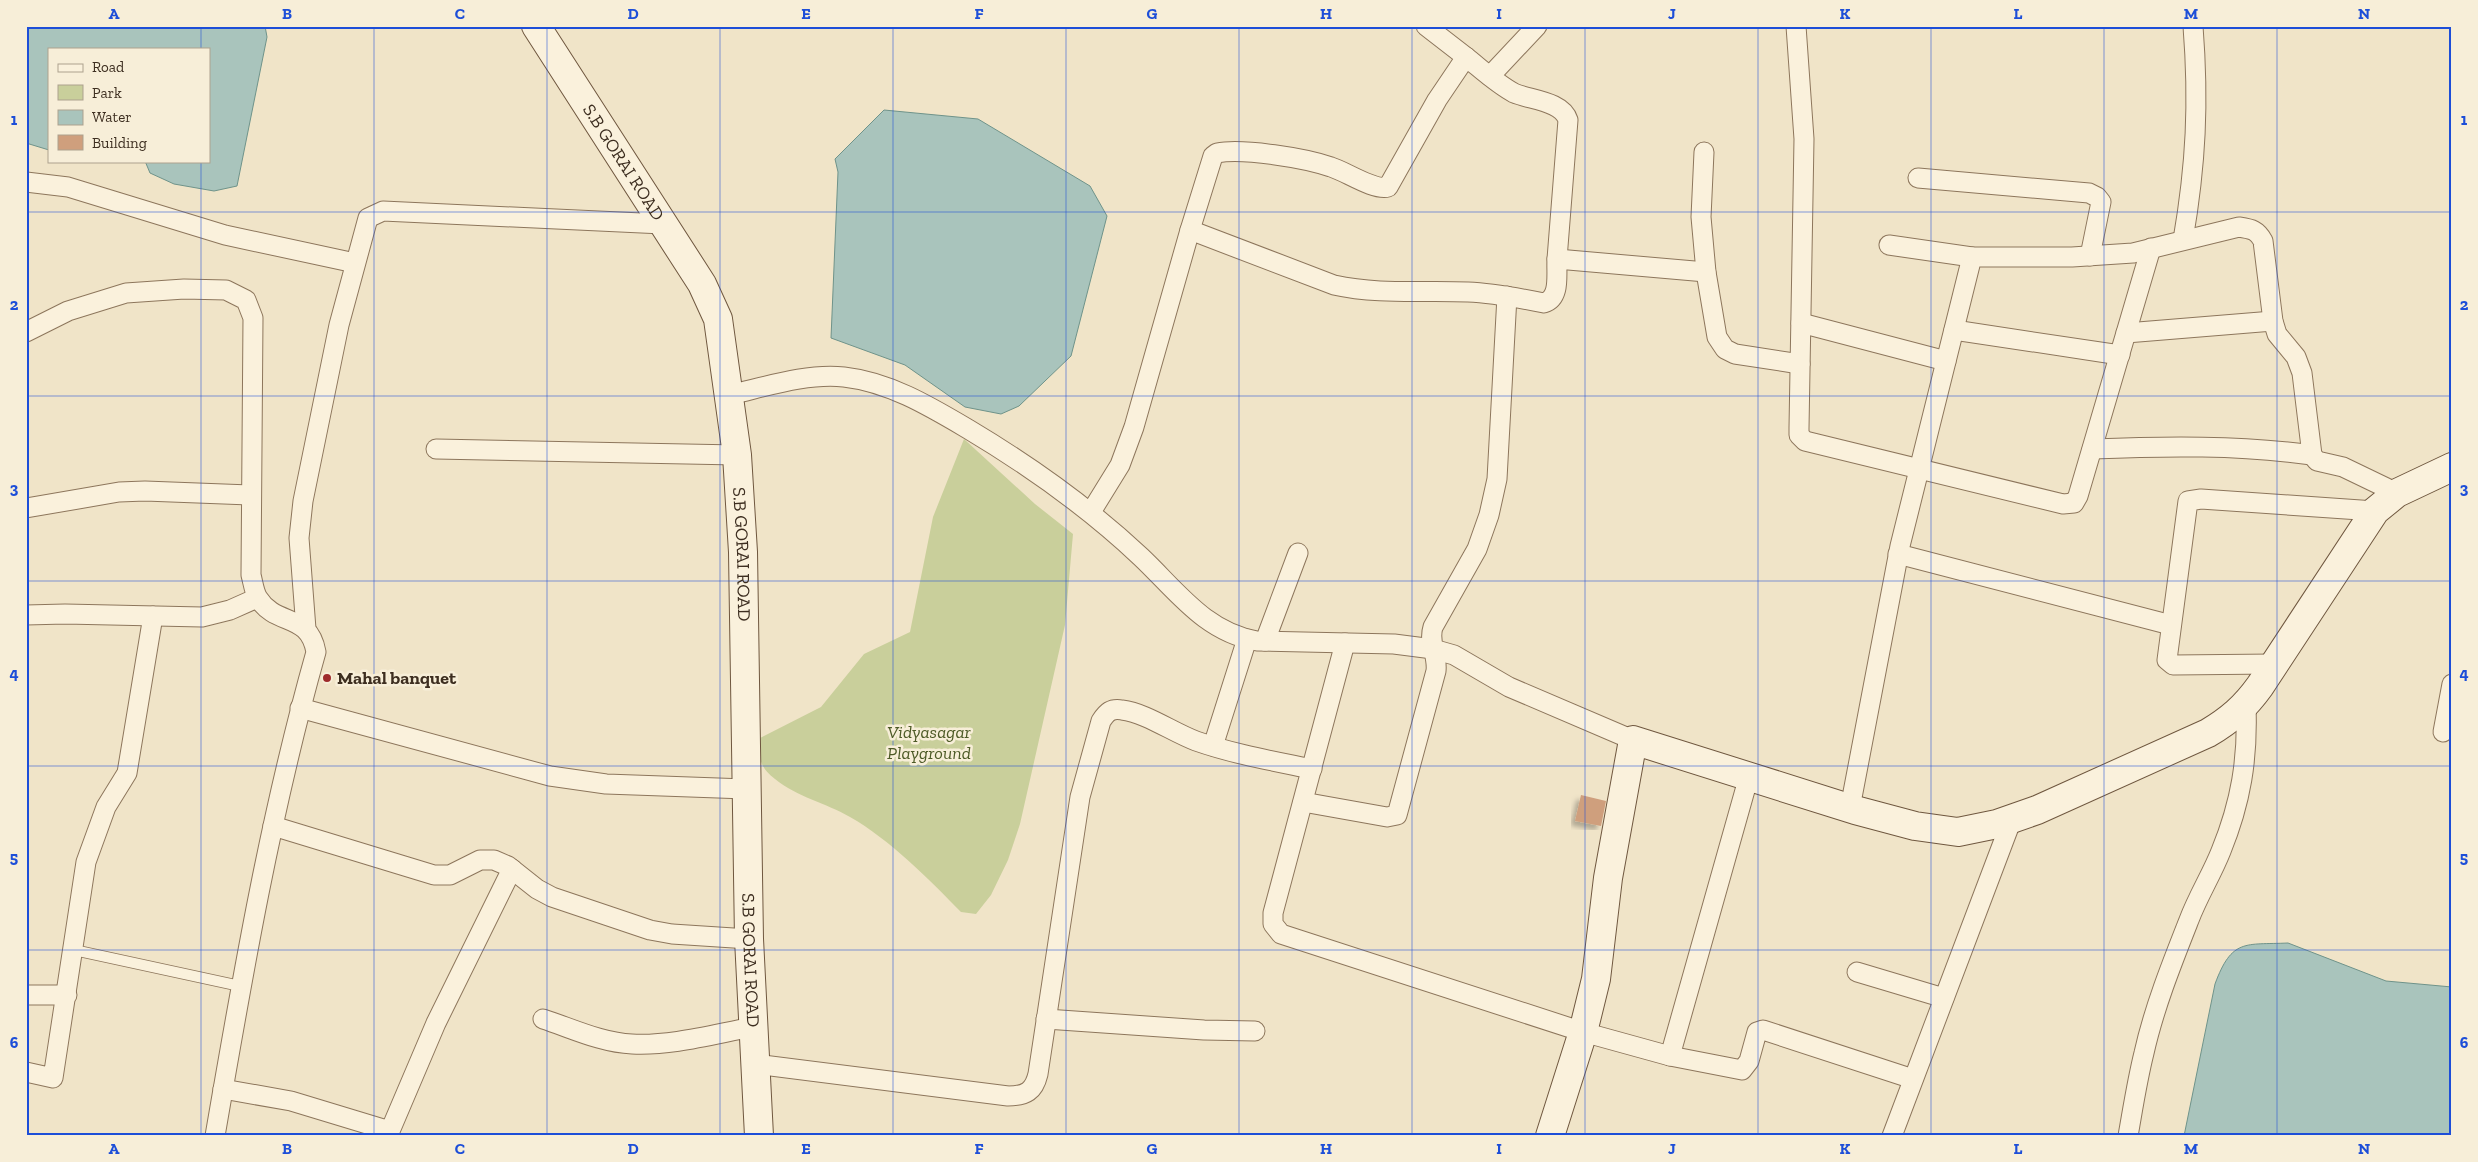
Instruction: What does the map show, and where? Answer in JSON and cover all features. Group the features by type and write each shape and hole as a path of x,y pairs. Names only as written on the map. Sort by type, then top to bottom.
{"street":[{"name":"S.B GORAI ROAD","path":"536,26 702,284 718,319 737,455 743,552 749,939 759,1136"},
{"path":"1190,230 1334,285 1355,290 1469,292 1507,296 1544,303 1550,301 1556,290 1568,120 1566,114 1558,108 1512,92 1426,26"},
{"path":"1490,76 1537,26"},
{"path":"1796,26 1804,138 1799,435 1805,440 2069,505 2074,503 2078,496 2151,248"},
{"path":"2183,240 2192,189 2196,131 2197,69 2193,26"},
{"path":"1090,512 1120,465 1134,427 1190,230 1214,156 1217,153 1299,158 1332,167 1378,187 1388,187 1436,100 1466,57"},
{"path":"1704,152 1701,217 1706,272 1717,337 1726,349 1746,356 1800,364"},
{"path":"1918,178 2089,193 2097,197 2101,202 2090,256"},
{"path":"26,182 68,187 225,235 356,263"},
{"path":"306,628 299,538 303,501 339,325 368,218 383,212 663,224"},
{"path":"1889,245 1972,257 2090,256 2133,253 2239,228 2258,232 2263,241 2273,321 2278,334 2296,357 2302,373 2312,455 2317,461 2343,467 2397,493"},
{"path":"1850,808 1898,554 1972,257"},
{"path":"1557,259 1706,272"},
{"path":"26,332 68,311 126,293 184,289 226,290 246,300 253,318 250,575 257,598 272,612 306,628 314,638 316,652 300,708 273,826 240,986 215,1136"},
{"path":"1303,802 1387,816 1397,815 1436,671 1436,656 1430,641 1432,627 1477,549 1490,516 1497,478 1507,296"},
{"path":"2126,332 2273,321"},
{"path":"1801,323 1946,361"},
{"path":"1954,330 2120,355"},
{"path":"729,395 809,377 842,376 870,381 925,403 1026,465 1090,512 1140,556 1197,613 1216,627 1256,640 1394,644 1433,649 1454,655 1509,687 1633,740 1850,808 1915,826 1958,832 1997,824 2037,810 2208,733 2229,721 2246,706 2374,510 2397,493 2452,467"},
{"path":"2092,449 2179,446 2276,450 2312,455"},
{"path":"436,449 737,455"},
{"path":"26,508 128,492 250,495"},
{"path":"2274,664 2173,664 2167,660 2166,655 2188,502 2200,499 2374,510"},
{"path":"1214,746 1256,640 1298,553"},
{"path":"1898,554 2170,625"},
{"path":"26,615 202,617 230,610 257,598"},
{"path":"26,1072 53,1078 86,862 106,807 128,773 153,616"},
{"path":"1345,643 1273,913 1276,930 1290,937 1583,1032 1670,1056 1742,1070 1749,1061 1757,1032 1763,1030 1913,1079"},
{"path":"2443,732 2452,684"},
{"path":"2128,1136 2144,1052 2154,1017 2189,918 2220,852 2234,814 2243,778 2247,746 2246,706"},
{"path":"300,708 550,776 606,784 746,789"},
{"path":"755,1064 1019,1096 1028,1093 1035,1085 1080,797 1101,721 1107,713 1114,709 1133,712 1171,732 1214,746 1312,769"},
{"path":"1550,1136 1583,1032 1596,979 1608,878 1633,740"},
{"path":"1670,1056 1749,776"},
{"path":"1892,1136 2012,819"},
{"path":"273,826 434,875 450,875 480,860 494,860 552,897 650,930 672,934 749,939"},
{"path":"223,1089 291,1101 393,1134 436,1023 512,870"},
{"path":"1857,972 1944,998"},
{"path":"26,995 67,996"},
{"path":"543,1019 614,1042 630,1044 657,1044 753,1026"},
{"path":"1046,1019 1204,1030 1255,1031"}],"lane":[{"path":"74,950 240,986"}],"green space":[{"name":"Vidyasagar Playground","path":"964,439 1035,504 1073,534 1065,625 1020,824 1008,860 991,895 976,914 961,912 909,861 865,826 841,812 793,791 770,775 761,761 758,739 821,707 864,654 910,632 933,517"}],"water":[{"path":"26,26 265,26 267,37 237,186 214,191 174,184 150,173 145,162 210,162 210,48 48,48 48,150 26,143"},
{"path":"884,110 978,119 1090,186 1107,216 1071,356 1019,406 1001,414 965,407 905,365 831,338 838,172 835,159"},
{"path":"2288,943 2386,981 2452,987 2452,1136 2184,1136 2215,984 2221,969 2234,951 2242,947"}],"building":[{"path":"1581,795 1606,801 1601,826 1575,821"}],"place":[{"name":"Mahal banquet","path":"327,678"}]}
